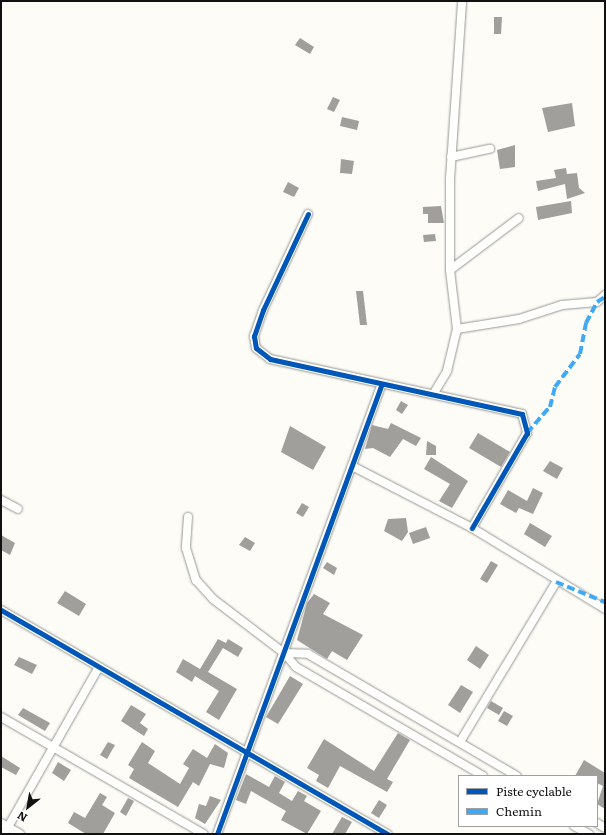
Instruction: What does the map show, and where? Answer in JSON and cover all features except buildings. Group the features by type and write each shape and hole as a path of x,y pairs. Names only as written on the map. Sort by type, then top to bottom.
{"street":[{"path":"434,393 447,372 457,329 450,270 451,157 462,1"},
{"path":"451,157 490,149"},
{"path":"308,214 263,310 254,336 256,348 270,359 329,370 381,386 434,393 515,410 522,414 528,427 518,451 472,528"},
{"path":"450,270 519,218"},
{"path":"457,329 519,319 562,305 597,302 605,295"},
{"path":"217,834 381,386"},
{"path":"352,466 472,528 556,582 605,609"},
{"path":"1,500 18,509"},
{"path":"188,517 186,548 196,580 212,599 284,652 296,667 482,775"},
{"path":"460,742 556,582"},
{"path":"1,610 388,834"},
{"path":"284,652 308,654 515,775"},
{"path":"20,834 4,828 99,667"},
{"path":"1,717 204,834"},
{"path":"576,827 589,834"}],"marked path":[{"path":"527,433 550,407 555,387 580,354 586,323 597,302 605,297"},
{"path":"556,582 605,602"}],"cycle path":[{"path":"308,214 263,310 254,336 256,348 270,359 522,414 527,433 472,528"},
{"path":"217,834 381,386"},
{"path":"1,610 388,834"}]}
